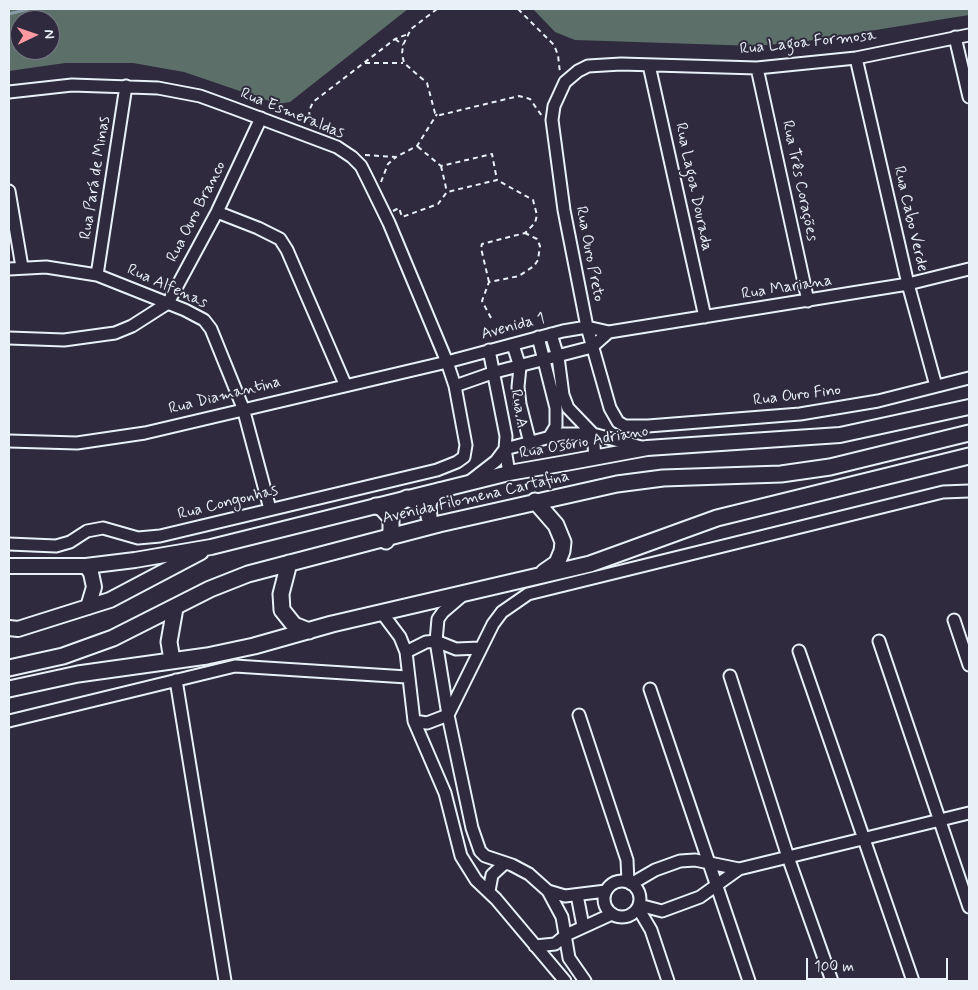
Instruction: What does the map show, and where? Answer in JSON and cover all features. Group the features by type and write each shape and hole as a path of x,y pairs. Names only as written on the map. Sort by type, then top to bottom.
{"main road":[{"name":"Avenida Filomena Cartafina","path":"9,668 63,656 113,638 218,586 248,574 439,524 617,484 662,478 781,474 830,467 969,432"},
{"path":"9,689 78,674 207,656 254,646 604,559 717,518 969,456"},
{"path":"427,510 430,499 439,491"},
{"path":"380,539 387,541 389,538 392,528 391,518 396,505 406,498 420,503 427,510 431,522 436,527 439,524"},
{"path":"535,501 556,525 563,542 562,551 557,562 541,574"},
{"path":"376,506 382,508 391,518"},
{"path":"289,563 282,594 282,610 290,621 309,631"},
{"path":"172,660 168,642 175,608"}],"street":[{"name":"Rua Lagoa Formosa","path":"562,87 578,71 588,66 601,64 757,68 856,58 969,35"},
{"path":"955,37 969,98"},
{"name":"Rua Cabo Verde","path":"856,58 908,284 936,386"},
{"name":"Rua Lagoa Dourada","path":"649,65 705,317"},
{"name":"Rua Três Corações","path":"757,68 808,301"},
{"name":"Rua Esmeraldas","path":"9,92 72,85 126,86 158,88 200,96 337,147 360,166 393,232 447,362 455,386 466,445 464,456 456,462"},
{"name":"Rua Pará de Minas","path":"97,275 126,86"},
{"name":"Rua Ouro Preto","path":"562,87 552,120 564,210 592,346 610,408 614,417 625,426"},
{"name":"Rua Ouro Branco","path":"9,338 64,340 115,333 132,326 168,303 217,212 261,118"},
{"path":"9,191 22,267"},
{"path":"217,212 280,239 288,250 345,384"},
{"name":"Rua Alfenas","path":"9,269 46,267 97,275 196,315 211,328 243,408 270,508"},
{"name":"Rua Mariana","path":"587,327 609,332 908,284 969,269"},
{"name":"Avenida 1","path":"447,362 538,337 587,327"},
{"path":"455,386 495,372 558,357 592,346 609,332"},
{"path":"551,334 558,357 559,378 568,408 593,434 595,457"},
{"path":"538,337 556,413 556,426 550,436"},
{"name":"Rua A","path":"514,344 520,367 518,387 520,404 530,443"},
{"name":"Rua A","path":"489,350 495,372 506,436 505,449 509,473"},
{"name":"Rua Diamantina","path":"9,441 76,442 145,433 345,384 447,362"},
{"name":"Rua Ouro Fino","path":"625,426 648,426 800,414 878,401 969,378"},
{"name":"Rua Osório Adriano","path":"9,566 86,566 134,560 210,547 509,473 595,457 647,448 781,440 840,434 969,407"},
{"path":"465,484 496,461 505,449 550,436 593,434 647,448"},
{"name":"Rua Congonhas","path":"9,544 56,546 70,542 87,532 103,528 138,538 160,536 270,508 437,470 456,462"},
{"path":"414,721 427,723 448,715 480,648 502,612 528,594 943,492 969,491"},
{"name":"Rua Osório Adriano","path":"12,630 88,607 128,592 210,547"},
{"path":"86,566 91,574 94,587 88,607"},
{"path":"465,594 443,612 438,619 436,641 465,800 480,851 490,859 505,863 529,874 548,892 557,906 566,934 569,958 585,981"},
{"path":"382,613 400,637 406,652 407,677 414,721 445,793 461,856 468,870 565,981"},
{"path":"954,620 969,665"},
{"path":"406,652 426,642 436,641 456,649 480,648"},
{"path":"879,641 969,907"},
{"path":"799,651 913,981"},
{"path":"9,721 235,666 407,677"},
{"path":"730,676 788,857 832,981"},
{"path":"176,680 225,981"},
{"path":"650,689 749,981"},
{"path":"579,715 627,860 630,883 639,894 638,907 650,930 668,981"},
{"path":"638,907 662,911 700,897 739,869 969,813"},
{"path":"638,907 629,916 618,917 612,914 604,904 606,891 615,882 630,883 655,870 680,861 695,860 739,869"},
{"path":"489,892 492,874 505,863"},
{"path":"548,892 565,896 606,891"},
{"path":"577,895 583,926"},
{"path":"535,946 549,946 566,934 612,914"}],"path":[{"path":"404,63 403,45 408,34 420,20 437,9"},
{"path":"518,9 554,46 560,66 562,87"},
{"path":"314,129 308,116 310,106 395,38 408,34"},
{"path":"395,38 403,45"},
{"path":"365,63 404,63 427,83 433,109 437,114"},
{"path":"378,178 380,183 388,164 396,157 417,146 437,114 514,96 524,97 538,108 553,137"},
{"path":"417,146 441,166 447,192"},
{"path":"441,166 492,154 497,180"},
{"path":"364,159 360,155 383,158 396,157"},
{"path":"389,204 392,211 399,208 402,217 438,204 447,192 497,180 533,200 537,215 535,223 525,233 482,244 481,248 488,282 482,301 491,318"},
{"path":"488,282 519,276 534,266 538,260 540,246 537,239 525,233"}],"green space":[{"path":"9,9 408,9 290,102 278,104 184,72 133,63 65,63 9,71"},
{"path":"533,9 969,9 969,15 801,42 756,46 575,40 555,32"}],"waterway":[{"path":"9,14 28,9"}]}
